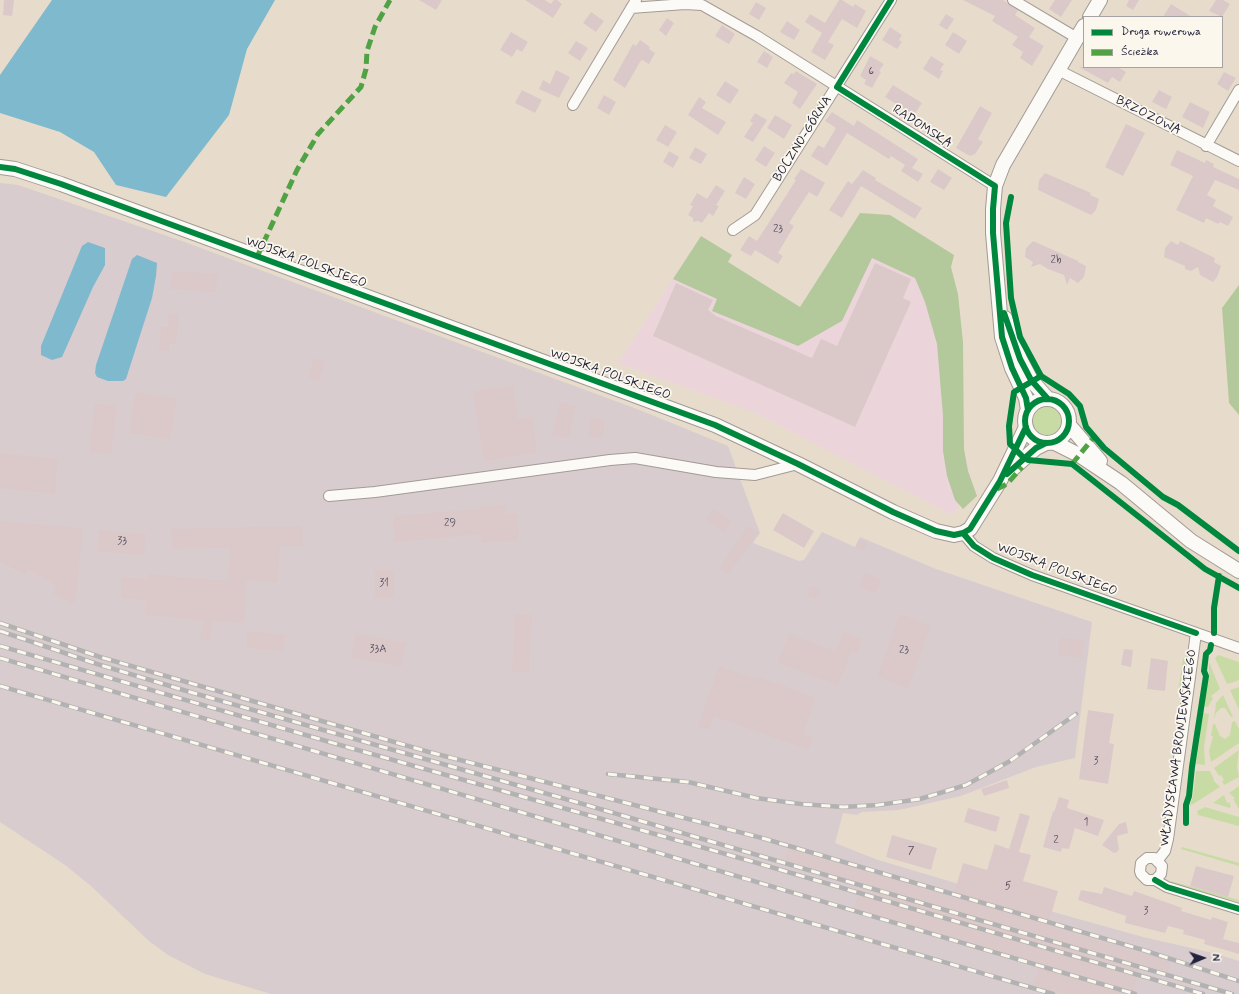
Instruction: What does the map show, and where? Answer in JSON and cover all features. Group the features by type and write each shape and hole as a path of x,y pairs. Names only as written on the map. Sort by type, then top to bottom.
{"street":[{"name":"BOCZNO-GÓRNA","path":"733,230 755,215 891,0"},
{"path":"1013,0 1080,32 1003,165 995,186 993,233 1002,337 1012,368 1026,398 1028,410 1025,421 1026,427 1034,438 1050,442 1080,455 1120,483 1191,541 1239,571"},
{"path":"1091,16 1100,0"},
{"name":"RADOMSKA","path":"634,4 702,5 757,36 995,186"},
{"path":"573,105 634,4"},
{"name":"BRZOZOWA","path":"1058,70 1206,146 1239,161"},
{"path":"1206,146 1239,90"},
{"name":"WOJSKA POLSKIEGO","path":"0,168 15,169 61,184 708,423 798,464 893,512 936,531 954,535 963,533 974,546 986,554 1032,575 1239,648"},
{"path":"1000,302 1020,359 1039,392 1048,399"},
{"path":"1000,481 1023,457 1036,448 1063,436 1068,425 1069,419 1065,407 1054,400 1048,399 1036,402 1028,410"},
{"path":"1068,425 1086,447 1120,483"},
{"path":"963,533 970,529 1000,481 1026,427"},
{"path":"329,496 375,492 610,460 635,458 716,472 755,475 798,464"},
{"name":"WŁADYSŁAWA BRONIEWSKIEGO","path":"1158,860 1165,851 1168,839 1196,633"},
{"path":"1155,880 1158,878 1162,870 1158,860 1147,858 1140,867 1143,878 1155,880 1167,887 1239,909"}],"shaded area":[{"path":"0,183 18,185 179,240 637,409 728,446 760,533 753,543 799,561 804,560 822,532 855,547 860,537 936,569 1092,622 1075,758 1036,767 961,796 899,810 862,812 857,815 843,813 835,843 878,860 1057,913 1143,937 1213,953 1239,961 1239,994 271,994 205,974 168,955 149,941 91,886 65,865 0,822"},
{"path":"860,213 890,215 954,255 951,267 958,294 963,342 964,449 973,486 952,515 755,413 618,363 701,236 732,255 728,262 800,307"}],"green space":[{"path":"860,213 890,215 954,255 951,267 958,294 963,342 964,449 968,471 977,496 963,509 955,500 947,476 943,451 943,416 937,344 925,302 915,278 872,258 842,321 798,346 712,311 717,299 673,279 701,236 732,255 728,262 800,307"},
{"path":"1239,285 1239,415 1229,403 1222,308"},
{"path":"1047,407 1053,408 1057,411 1060,415 1060,427 1057,431 1053,434 1047,435 1041,434 1037,431 1034,427 1033,421 1034,415 1037,411 1041,408"},
{"path":"1187,655 1183,690 1178,693 1183,659"},
{"path":"1218,655 1239,662 1239,679 1237,681 1227,684 1215,658"},
{"path":"1209,662 1220,689 1211,696 1213,698 1208,707 1203,706 1209,677"},
{"path":"1239,687 1239,710 1230,690"},
{"path":"1223,695 1233,717 1231,717 1225,708 1221,708 1216,713 1214,719 1216,703"},
{"path":"1203,713 1209,714 1204,747 1205,765 1196,764"},
{"path":"1235,721 1239,729 1239,743 1211,762 1209,751 1213,736 1211,736 1213,724 1215,724 1220,736 1225,739 1230,735 1232,722"},
{"path":"1239,750 1237,767 1239,777 1224,785 1222,781 1224,780 1221,775 1219,776 1214,768"},
{"path":"1196,771 1210,771 1214,779 1213,780 1220,787 1190,806 1193,795"},
{"path":"1239,786 1239,809 1233,799 1235,798 1229,793"},
{"path":"1224,795 1227,803 1229,802 1231,806 1230,808 1213,803"},
{"path":"1205,807 1239,817 1239,826 1198,815 1197,811"},
{"path":"1182,847 1239,863 1239,866 1181,849"},
{"path":"1171,881 1239,900 1239,902 1171,883"}],"water":[{"path":"52,0 275,0 247,49 229,115 166,197 116,185 94,152 60,132 0,113 0,75"},
{"path":"88,242 105,248 105,265 93,287 62,357 52,360 41,355 41,346 82,246"},
{"path":"137,255 157,263 152,298 126,379 123,381 108,381 97,377 95,373 96,365 132,259"}],"building":[{"path":"4,0 14,0 12,16 3,15"},
{"path":"419,0 442,0 436,10"},
{"path":"525,0 545,0 551,4 554,0 557,0 562,4 553,18"},
{"path":"839,0 842,0 853,7 855,4 866,11 857,28 842,19 828,42 834,45 825,60 811,52 822,33 805,22 810,14 825,23"},
{"path":"963,0 1003,0 1018,10 1015,15 1035,28 1029,37 1044,46 1032,66 1020,58 1023,52 1012,45 1018,37 992,21 995,16"},
{"path":"1055,0 1072,0 1061,17 1049,9"},
{"path":"1129,0 1139,0 1133,10 1126,6"},
{"path":"1216,0 1223,0 1230,4 1223,16 1209,11"},
{"path":"756,2 766,8 759,20 749,14"},
{"path":"1171,4 1190,16 1164,16"},
{"path":"591,12 604,21 596,32 583,23"},
{"path":"946,14 954,19 947,30 939,25"},
{"path":"667,18 674,23 666,36 659,30"},
{"path":"787,21 800,30 794,40 780,32"},
{"path":"722,25 735,34 729,44 715,36"},
{"path":"890,27 902,35 899,40 902,42 897,49 882,40"},
{"path":"511,32 528,42 522,52 517,49 512,57 500,50"},
{"path":"953,32 967,41 959,54 945,45"},
{"path":"640,40 650,47 649,49 655,53 649,64 642,60 640,62 625,88 613,80 633,44 636,46"},
{"path":"576,41 588,48 580,61 568,53"},
{"path":"764,51 773,57 767,68 757,62"},
{"path":"870,56 884,64 879,71 881,72 872,88 864,84 866,80 860,76"},
{"path":"931,56 944,64 940,70 943,71 939,79 923,69"},
{"path":"1079,67 1120,68 1126,72 1120,82 1112,77 1108,83"},
{"path":"556,70 570,77 559,98 539,89 543,80 550,84"},
{"path":"796,71 817,84 800,109 792,103 798,92 784,83 791,73 794,74"},
{"path":"1224,72 1236,78 1228,91 1217,84"},
{"path":"725,81 739,90 730,104 716,95"},
{"path":"893,85 922,103 914,115 885,97"},
{"path":"522,90 542,100 535,113 515,103"},
{"path":"1159,90 1172,97 1166,109 1152,102"},
{"path":"604,95 616,102 609,115 597,108"},
{"path":"699,97 706,102 702,108 726,122 718,135 688,115"},
{"path":"1190,102 1210,112 1203,128 1182,117"},
{"path":"980,106 992,113 978,139 983,142 975,154 970,156 956,148"},
{"path":"832,112 854,126 857,120 918,159 912,168 923,174 918,182 901,171 905,165 891,156 889,159 847,133 827,166 811,156 818,145 824,148 836,128 825,121"},
{"path":"755,113 767,120 753,142 744,137 753,123 750,121"},
{"path":"775,115 792,125 784,139 767,128"},
{"path":"1126,124 1145,133 1123,176 1105,167"},
{"path":"665,125 677,132 668,147 656,140"},
{"path":"764,146 775,153 766,167 755,160"},
{"path":"695,147 707,154 701,164 689,158"},
{"path":"1177,150 1205,163 1206,160 1214,164 1213,167 1239,179 1239,190 1215,180 1207,195 1216,200 1213,206 1233,217 1228,226 1220,222 1218,224 1206,218 1204,223 1176,210 1193,176 1170,165"},
{"path":"669,151 679,157 673,168 663,162"},
{"path":"801,169 825,183 817,197 809,192 789,223 794,226 778,253 783,256 778,264 755,250 751,256 740,250 749,236 757,241 796,180 794,179"},
{"path":"938,169 952,178 944,190 930,182"},
{"path":"863,170 876,178 875,180 922,208 915,219 861,186 842,218 829,210 848,181 852,184"},
{"path":"1045,173 1091,193 1090,195 1099,199 1096,210 1091,215 1038,190 1039,180"},
{"path":"744,177 755,184 746,199 735,193"},
{"path":"716,185 725,191 716,205 719,206 713,216 709,213 702,223 698,221 693,222 693,218 688,215 693,206 690,205 697,193 707,199"},
{"path":"1033,241 1086,266 1084,277 1078,283 1070,278 1067,285 1064,275 1048,269 1040,264 1031,267 1033,262 1025,257 1026,248"},
{"path":"1171,241 1178,245 1180,241 1215,258 1214,262 1221,266 1217,277 1213,282 1200,275 1198,267 1191,271 1185,269 1185,266 1164,257 1165,248"},
{"path":"875,263 911,279 903,298 911,302 855,427 653,336 676,283 713,300 708,310 716,316 812,358 821,339 837,346"},
{"path":"172,271 218,274 216,292 170,289"},
{"path":"169,313 179,314 176,344 169,343 169,351 159,350 161,327 168,327"},
{"path":"314,358 325,362 319,381 308,377"},
{"path":"513,385 518,419 532,417 537,452 484,461 473,392"},
{"path":"136,392 177,399 170,440 129,433"},
{"path":"560,402 576,406 569,438 552,435"},
{"path":"95,403 117,406 111,454 89,452"},
{"path":"591,418 605,420 602,439 588,437"},
{"path":"0,453 58,459 55,494 0,488"},
{"path":"506,505 506,514 517,513 519,540 482,543 481,534 395,542 393,516 479,509 479,507"},
{"path":"713,509 732,521 724,532 706,520"},
{"path":"783,513 814,531 804,548 773,530"},
{"path":"0,521 83,528 76,597 72,604 53,593 57,586 28,569 24,575 0,561"},
{"path":"302,526 303,546 280,546 277,583 247,580 244,623 213,621 209,641 200,639 204,620 145,615 146,600 121,598 122,577 148,579 148,574 228,581 230,548 172,549 171,529"},
{"path":"748,526 758,532 728,575 719,569"},
{"path":"99,530 146,534 144,555 97,551"},
{"path":"859,539 867,543 864,551 855,547"},
{"path":"375,570 394,570 394,598 375,598"},
{"path":"864,572 881,579 876,593 859,587"},
{"path":"814,586 818,588 820,592 818,596 814,598 810,596 808,592 810,588"},
{"path":"515,614 532,615 529,672 512,672"},
{"path":"900,614 931,626 908,688 877,677"},
{"path":"247,631 285,635 284,651 246,648"},
{"path":"843,632 862,639 857,654 851,652 838,685 778,663 789,634 836,651"},
{"path":"356,633 406,643 401,667 351,657"},
{"path":"1060,638 1084,640 1082,658 1058,655"},
{"path":"1124,649 1133,650 1131,667 1121,665"},
{"path":"1151,658 1168,661 1165,691 1147,689"},
{"path":"719,666 755,679 756,676 816,698 803,734 813,738 808,750 714,716 709,730 698,726"},
{"path":"1088,710 1114,714 1109,743 1114,744 1108,784 1079,779"},
{"path":"1007,780 1009,788 984,796 981,789"},
{"path":"1059,797 1069,800 1067,808 1104,820 1098,836 1075,828 1069,849 1062,848 1061,852 1043,847 1053,811 1054,812"},
{"path":"968,808 1000,817 996,832 964,822"},
{"path":"1020,813 1030,816 1019,852 1031,855 1023,881 1058,891 1048,925 1171,962 1168,972 1141,964 1132,994 1062,994 1033,986 1040,963 854,909 862,883 785,860 788,849 953,897 963,863 987,870 995,844 1009,849"},
{"path":"1126,822 1128,833 1117,836 1119,849 1117,852 1114,853 1102,845 1119,824"},
{"path":"892,835 937,848 931,870 886,857"},
{"path":"1196,866 1234,876 1228,897 1190,886"},
{"path":"1104,887 1132,896 1134,891 1182,908 1181,911 1211,920 1212,917 1228,922 1223,939 1239,943 1239,954 1204,944 1205,940 1183,934 1184,930 1168,926 1165,933 1125,923 1126,916 1078,900 1081,890 1102,894"}],"railway":[{"path":"0,623 100,657 429,752 762,838 1143,950 1239,981"},
{"path":"0,631 97,664 190,692 583,804 1232,994"},
{"path":"0,646 340,745 747,860 1203,994"},
{"path":"0,658 1135,994"},
{"path":"0,686 1053,994"},
{"path":"608,774 688,782 756,798 801,804 843,807 878,805 920,799 966,785 1010,761 1076,714"}],"marked path":[{"path":"257,257 297,170 318,134 361,87 366,69 367,51 375,27 390,0"},
{"path":"1072,464 1094,437"},
{"path":"997,489 1007,484 1022,467"}],"cycle path":[{"path":"891,0 837,87 995,186 993,233 1002,337 1012,368 1026,398 1028,410"},
{"path":"0,167 15,169 61,184 715,425 798,464 893,512 936,531 954,535 963,533 970,529 1000,481 1026,427"},
{"path":"1011,197 1006,223 1011,298 1020,337 1041,376"},
{"path":"1004,313 1020,359 1031,380 1048,399"},
{"path":"1239,551 1178,505 1163,497 1104,448 1086,427 1080,406 1069,394 1041,376 1014,392 1009,426 1010,444 1023,457 1028,460 1072,464 1205,569 1239,588"},
{"path":"1047,399 1059,403 1065,409 1069,421 1065,433 1059,439 1047,443 1035,439 1029,433 1025,421 1029,409 1035,403 1047,399"},
{"path":"1007,474 1036,448 1046,443"},
{"path":"963,533 974,546 993,558 1032,575 1196,633"},
{"path":"1214,633 1214,608 1219,576"},
{"path":"1186,823 1186,805 1189,796 1206,676 1204,671 1206,654 1210,650 1211,645"},
{"path":"1155,880 1167,887 1239,909"}]}
